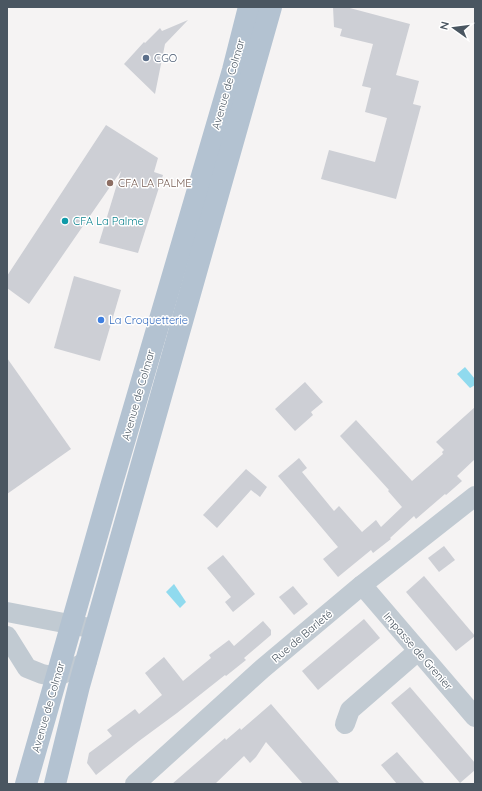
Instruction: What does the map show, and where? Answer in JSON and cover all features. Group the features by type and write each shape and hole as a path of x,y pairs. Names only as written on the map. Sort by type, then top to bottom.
{"main road":[{"name":"Avenue de Colmar","path":"26,784 112,483 233,70 249,7"},
{"name":"Avenue de Colmar","path":"57,783 95,629 271,7"}],"street":[{"name":"Rue de Barleté","path":"134,783 262,669 362,585 475,496"},
{"name":"Impasse de Grenier","path":"362,585 475,717"},
{"path":"7,612 95,629"},
{"path":"7,636 27,668 42,674 57,677 87,661"},
{"path":"345,724 350,710 418,651"}],"water":[{"path":"465,367 475,379 475,385 470,388 457,374"},
{"path":"174,584 186,602 180,608 166,592"}],"building":[{"path":"333,7 346,7 410,24 396,75 419,81 413,104 421,106 396,199 321,179 329,150 375,162 387,118 365,112 371,88 362,86 373,44 340,36 342,29 334,27"},
{"name":"CGO","path":"188,20 165,44 155,94 124,64 144,42 145,43 160,28 162,31"},
{"name":"CFA La Palme","path":"106,125 158,158 154,172 163,175 138,253 99,243 121,171 29,304 7,288 7,276"},
{"path":"74,276 121,290 100,361 54,348"},
{"path":"7,358 71,449 7,494"},
{"path":"305,382 323,402 311,412 313,415 295,431 275,409"},
{"path":"475,407 475,459 457,476 462,481 416,519 414,516 390,538 391,539 373,553 371,550 338,577 323,559 338,547 278,476 299,458 307,468 302,472 334,511 339,506 362,532 376,520 381,527 402,507 388,491 389,490 340,436 356,420 412,481 443,454 442,452 444,450 436,442"},
{"path":"246,469 267,487 260,497 251,490 217,528 203,515"},
{"path":"444,546 455,560 439,572 428,558"},
{"path":"223,555 255,594 233,612 225,602 231,597 207,568"},
{"path":"424,576 475,636 456,651 406,592"},
{"path":"293,586 308,604 294,615 279,597"},
{"path":"364,619 380,638 318,690 302,671"},
{"path":"263,621 271,630 271,635 244,658 246,660 96,775 87,763 89,753 112,736 107,730 135,709 139,714 162,695 145,673 164,657 183,681 211,658 209,655 229,640 234,646"},
{"path":"410,687 475,763 475,770 460,783 391,703"},
{"path":"271,704 340,784 303,784 266,742 250,763 244,756 215,784 172,784 225,738 226,740 240,728 241,730"},
{"path":"397,752 425,784 397,784 381,765"}],"place":[{"name":"CGO","path":"146,58"},
{"name":"CFA LA PALME","path":"110,183"},
{"name":"CFA La Palme","path":"65,221"},
{"name":"La Croquetterie","path":"101,320"}]}
